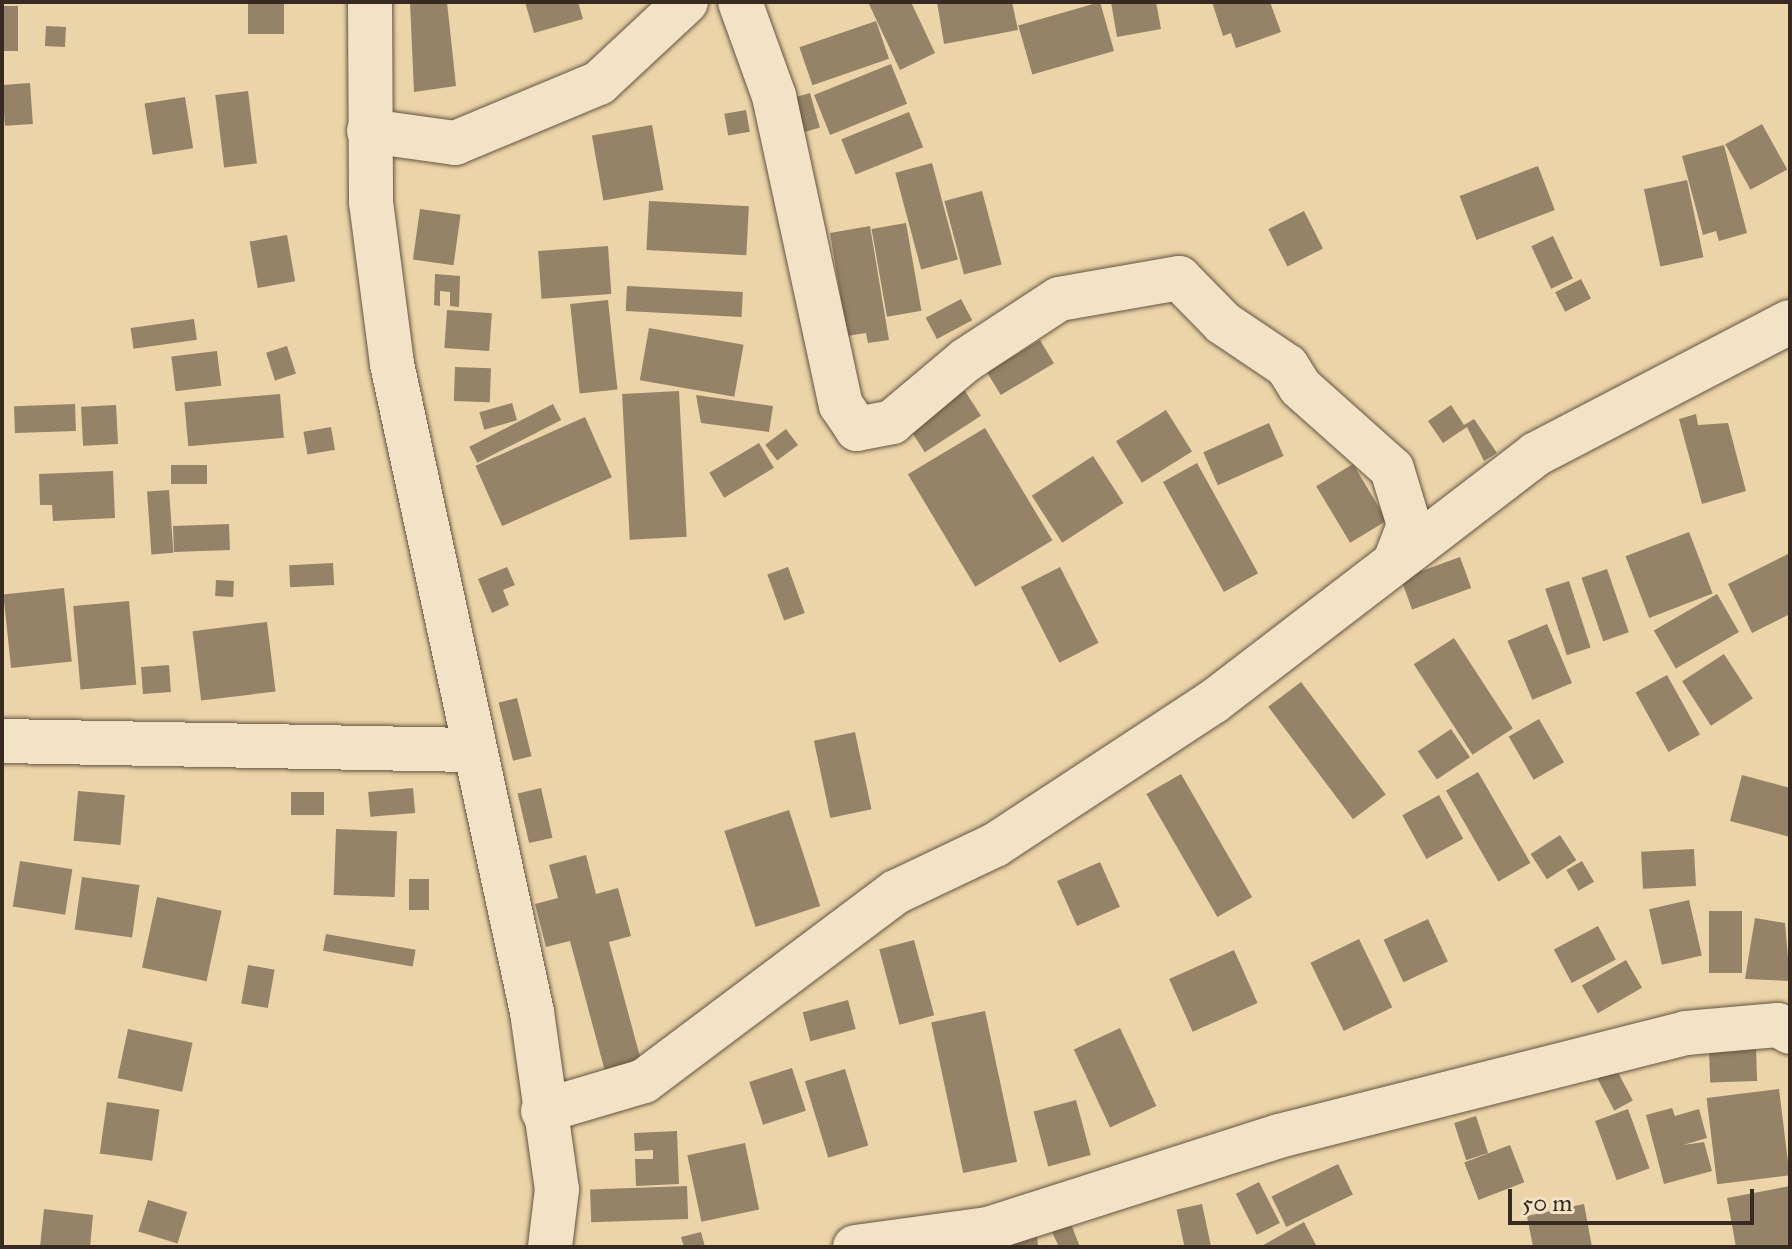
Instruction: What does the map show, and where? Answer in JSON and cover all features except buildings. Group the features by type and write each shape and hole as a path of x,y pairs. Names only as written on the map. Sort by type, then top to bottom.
{"street":[{"path":"370,2 371,202 392,364 532,1012 543,1111 557,1189 550,1247"},
{"path":"369,131 455,143 599,83 686,2"},
{"path":"740,2 764,55 841,405 857,429 892,422 966,360 1059,299 1179,278 1223,323 1287,366 1300,387 1392,469 1409,525 1396,559"},
{"path":"543,1111 644,1081 896,892 995,845 1213,702 1536,454 1790,322"},
{"path":"2,741 473,750"},
{"path":"855,1247 990,1238 1279,1136 1686,1033 1778,1025 1790,1032"}]}
